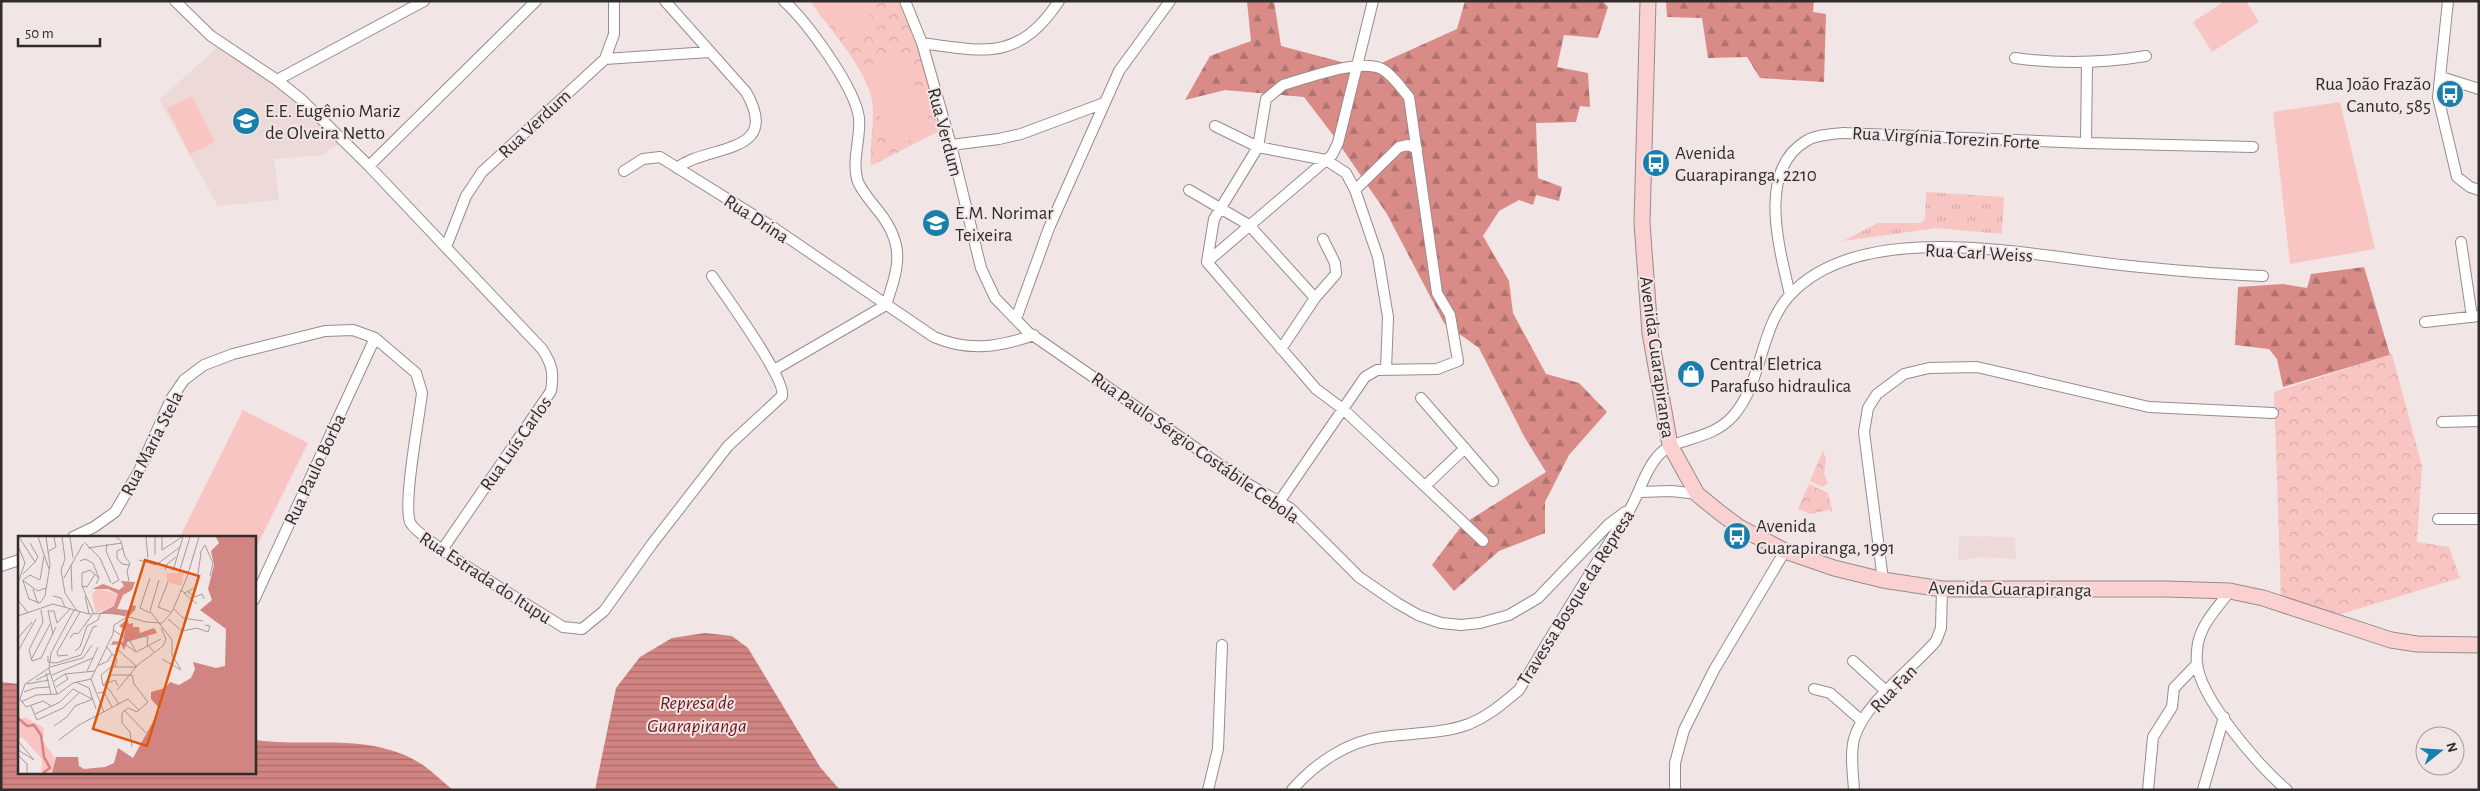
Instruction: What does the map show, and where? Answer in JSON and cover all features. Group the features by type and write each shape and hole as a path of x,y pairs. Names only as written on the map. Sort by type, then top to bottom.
{"main road":[{"name":"Avenida Guarapiranga","path":"1647,2 1642,223 1650,333 1670,445 1697,494 1739,526 1785,552 1834,568 1883,580 1942,589 2166,589 2230,591 2263,598 2391,640 2417,644 2479,645"}],"street":[{"name":"Rua Luís Carlos","path":"175,1 211,36 277,80 302,100 369,166 542,349 550,360 554,373 551,391 442,550"},
{"path":"277,80 424,1"},
{"path":"369,166 536,1"},
{"name":"Rua Verdum","path":"446,247 466,196 482,172 605,59 614,34 614,1"},
{"path":"665,1 746,92 752,102 755,116 754,128 742,144 697,157 677,168"},
{"path":"712,276 774,370 886,305 897,271 897,243 888,223 858,181 856,159 859,120 857,104 848,85 800,19 784,1"},
{"name":"Rua Verdum","path":"905,1 922,43 951,144 981,268 995,298 1034,336"},
{"path":"922,43 971,50 997,49 1012,45 1026,38 1047,20 1060,1"},
{"path":"1016,319 1049,228 1119,71 1170,1"},
{"path":"1207,262 1332,155 1338,143 1373,1"},
{"path":"2448,1 2441,77 2437,91 2457,177 2470,188 2479,190"},
{"path":"605,59 709,52"},
{"path":"2015,58 2087,63 2110,62 2146,56"},
{"path":"2086,143 2087,63"},
{"path":"1279,502 1343,409 1366,377 1377,370 1437,369 1458,361 1450,315 1437,292 1409,97 1396,81 1381,69 1356,66 1283,85 1266,99 1258,147 1214,219 1207,262 1316,389 1343,409 1483,541"},
{"path":"2441,77 2479,89"},
{"path":"951,144 999,139 1021,134 1104,103"},
{"path":"1215,126 1258,147 1326,160 1346,173 1356,190 1380,266 1388,317 1386,370"},
{"name":"Rua Virgínia Torezin Forte","path":"1790,295 1779,243 1776,191 1780,173 1787,159 1796,148 1807,140 1843,133 2086,143 2253,147"},
{"path":"1356,190 1400,147 1408,145 1417,148"},
{"name":"Rua Drina","path":"624,171 643,159 655,156 771,226 886,305"},
{"path":"1189,190 1250,225 1315,298"},
{"path":"1281,349 1315,298 1336,274 1335,263 1323,239"},
{"path":"2425,322 2475,316 2461,242"},
{"name":"Rua Carl Weiss","path":"1670,445 1714,431 1732,417 1743,402 1770,328 1790,295 1812,278 1831,267 1852,259 1884,252 1944,246 2123,265 2263,276"},
{"path":"886,305 934,337 958,346 991,347 1034,336"},
{"name":"Rua Estrada do Itupu","path":"233,354 339,329 353,330 375,338 416,373 420,383 422,394 408,509 413,529 442,550 562,627 582,629 604,611 657,536 728,446 782,396 783,388 774,370"},
{"name":"Rua Paulo Sérgio Costábile Cebola","path":"1034,336 1248,484 1290,508 1322,538 1342,562 1358,577 1397,604 1418,615 1441,622 1461,625 1480,623 1509,614 1538,598 1609,524 1631,507"},
{"name":"Rua Paulo Borba","path":"255,598 375,338"},
{"name":"Rua Maria Stela","path":"75,536 94,527 115,512 139,472 171,399 184,380 204,365 233,354"},
{"path":"1883,580 1864,432 1868,408 1877,394 1904,374 1929,368 1977,367 2149,407 2273,413"},
{"path":"1421,398 1493,481"},
{"path":"2442,422 2479,421"},
{"name":"Travessa Bosque da Represa","path":"1292,790 1322,761 1344,750 1380,737 1427,733 1468,724 1493,712 1519,690 1631,507 1655,460 1670,445"},
{"path":"1425,486 1465,448"},
{"name":"Travessa Bosque da Represa","path":"1639,492 1672,491 1697,494"},
{"path":"2438,519 2479,519"},
{"path":"1675,790 1675,763 1684,730 1714,670 1785,552"},
{"path":"1,566 18,560"},
{"name":"Rua Fan","path":"1854,790 1852,755 1854,740 1862,721 1936,641 1940,628 1942,589"},
{"path":"2230,591 2206,624 2199,641 2197,664 2202,678 2224,717 2255,759 2287,790"},
{"path":"1208,790 1218,749 1222,645"},
{"path":"1853,661 1887,692"},
{"path":"2148,790 2153,737 2172,707 2174,688 2197,664"},
{"path":"1814,689 1830,693 1862,721"},
{"path":"2203,790 2224,717"}],"shaded area":[{"name":"E.E. Eugênio Mariz de Olveira Netto","path":"221,44 296,97 342,142 322,155 274,159 279,200 218,206 159,100"},
{"path":"1959,536 2015,537 2016,559 1982,557 1958,561"}],"green space":[{"path":"810,1 900,1 906,12 943,129 871,166 873,108 871,95 858,67"},
{"path":"830,1 859,1 879,27 852,48 821,8"},
{"path":"1247,1 1274,1 1281,46 1368,69 1457,29 1465,1 1603,1 1608,7 1598,38 1564,35 1557,67 1588,73 1590,107 1580,106 1576,122 1536,123 1538,178 1562,187 1559,201 1536,195 1533,205 1519,200 1499,211 1483,236 1509,281 1513,313 1546,374 1579,383 1607,412 1569,455 1545,502 1545,533 1499,551 1454,591 1432,565 1463,524 1546,472 1525,438 1479,348 1444,323 1387,214 1333,135 1304,97 1225,90 1185,100 1210,56 1251,41"},
{"path":"1666,1 1814,1 1813,12 1826,14 1824,82 1760,78 1747,57 1708,58 1702,18 1667,17"},
{"path":"2225,1 2246,1 2259,22 2212,52 2193,22"},
{"path":"902,53 933,131 892,147 861,69"},
{"path":"192,96 215,142 190,154 167,108"},
{"path":"2340,102 2375,249 2290,264 2273,112"},
{"path":"1926,192 2004,197 2002,234 1937,228 1843,241 1878,223 1921,223 1925,219"},
{"path":"2364,267 2390,355 2283,387 2277,359 2269,349 2235,345 2238,287 2283,284 2307,288 2311,274"},
{"path":"2392,354 2422,466 2417,542 2449,547 2460,578 2338,615 2281,599 2274,392"},
{"path":"243,410 308,443 255,550 255,536 180,536"},
{"path":"1823,451 1826,458 1824,474 1828,483 1822,487 1810,481"},
{"path":"1809,484 1828,493 1833,514 1829,510 1811,514 1798,509"}],"water":[{"name":"Represa de Guarapiranga","path":"705,633 732,636 748,648 820,767 840,790 595,790 616,688 640,657 672,638"},
{"path":"1,682 18,684 18,774 255,774 255,740 340,743 362,744 403,754 423,765 453,790 1,790"}],"place":[{"name":"Rua João Frazão Canuto, 585","path":"2450,94"},
{"name":"E.E. Eugênio Mariz de Olveira Netto","path":"246,121"},
{"name":"Avenida Guarapiranga, 2210","path":"1656,163"},
{"name":"E.M. Norimar Teixeira","path":"936,223"},
{"name":"Central Eletrica Parafuso hidraulica","path":"1691,374"},
{"name":"Avenida Guarapiranga, 1991","path":"1737,536"}]}
